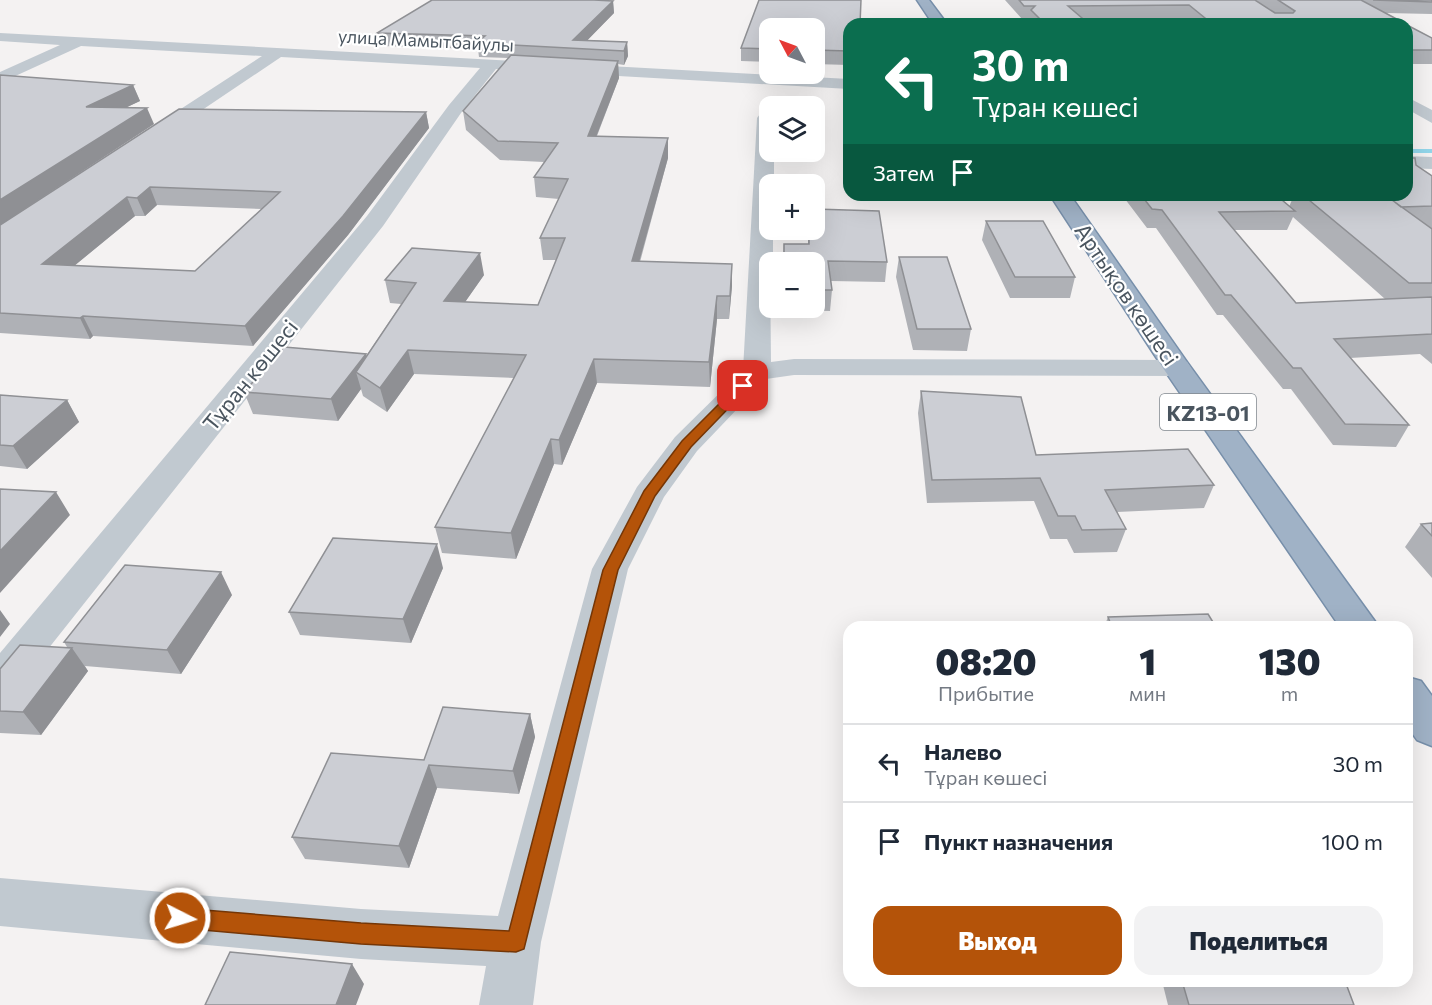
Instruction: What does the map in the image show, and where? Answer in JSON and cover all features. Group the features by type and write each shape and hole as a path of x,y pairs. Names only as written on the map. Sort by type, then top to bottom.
{"highway":[{"path":"923,0 936,18"},
{"name":"Артықов көшесі","path":"1064,201 1176,368 1356,621"},
{"path":"1413,701 1432,728"}],"street":[{"name":"улица Мамытбайулы","path":"0,37 843,84"},
{"path":"0,78 81,41"},
{"path":"137,146 280,51"},
{"name":"Тұран көшесі","path":"0,681 375,221 455,109 493,63"},
{"path":"1413,106 1432,118"},
{"path":"757,372 764,162"},
{"path":"1413,171 1432,163"},
{"path":"506,1005 516,942 610,570 649,494 686,444 757,372 794,366 1176,368"},
{"path":"0,902 361,934 516,942"}],"building":[{"path":"432,0 613,1 573,40 627,42 624,51 477,43 485,36 377,33"},
{"path":"759,0 861,0 860,18 843,18 843,51 825,50 825,18 759,18 759,49 741,48"},
{"path":"1019,0 1255,0 1275,13 1293,13 1295,11 1278,0 1361,0 1395,18 1205,18 1189,5 1068,6 1082,18 1039,18 1031,10 1035,6 1024,6"},
{"path":"1373,0 1432,0 1432,2"},
{"path":"1413,28 1432,38 1432,50 1413,50"},
{"path":"511,55 618,61 588,136 668,138 632,261 732,264 730,296 717,296 709,362 594,359 559,440 551,439 511,533 435,527 526,355 408,350 380,388 356,372 416,283 385,280 412,248 480,253 444,301 538,305 565,238 540,238 568,179 534,177 558,143 498,141 463,111"},
{"path":"0,75 133,85 86,107 147,108 0,200"},
{"path":"179,109 426,112 343,216 245,326 0,313 0,225","holes":["150,187 280,192 195,271 42,264 127,197 137,198"]},
{"path":"1413,158 1415,158 1416,165 1432,176 1432,206 1401,207 1394,201 1413,201"},
{"path":"1146,201 1283,201 1295,211 1219,212 1296,303 1432,297 1432,334 1334,339 1409,425 1345,424 1301,368 1293,368 1231,295 1225,295 1162,210 1152,209"},
{"path":"1310,201 1393,201 1432,229 1432,283 1409,283"},
{"path":"825,209 879,211 887,262 828,261 832,290 825,290 825,252 784,252 784,244 809,244 809,240 825,240"},
{"path":"986,221 1043,221 1075,277 1015,277"},
{"path":"899,257 947,257 971,329 917,329"},
{"path":"284,347 366,354 331,399 244,392"},
{"path":"921,391 1021,397 1036,455 1188,449 1214,485 1105,490 1126,529 1082,530 1075,516 1058,516 1040,478 932,480"},
{"path":"0,395 67,400 13,446 0,445"},
{"path":"0,489 56,492 0,551"},
{"path":"1432,523 1432,536 1421,524"},
{"path":"333,538 437,544 403,619 289,612"},
{"path":"125,565 221,572 167,650 64,642"},
{"path":"1208,614 1212,621 1110,621 1108,617"},
{"path":"20,645 72,648 23,712 0,711 0,669"},
{"path":"443,707 530,714 513,771 429,765 399,846 292,837 331,753 424,760"},
{"path":"230,952 352,964 336,1005 205,1005"},
{"path":"1184,987 1347,987 1354,1005 1189,1005"}],"waterway":[{"path":"1413,151 1432,151"}],"route":[{"path":"180,918 361,934 516,942 610,570 649,494 686,444 743,386"}]}
